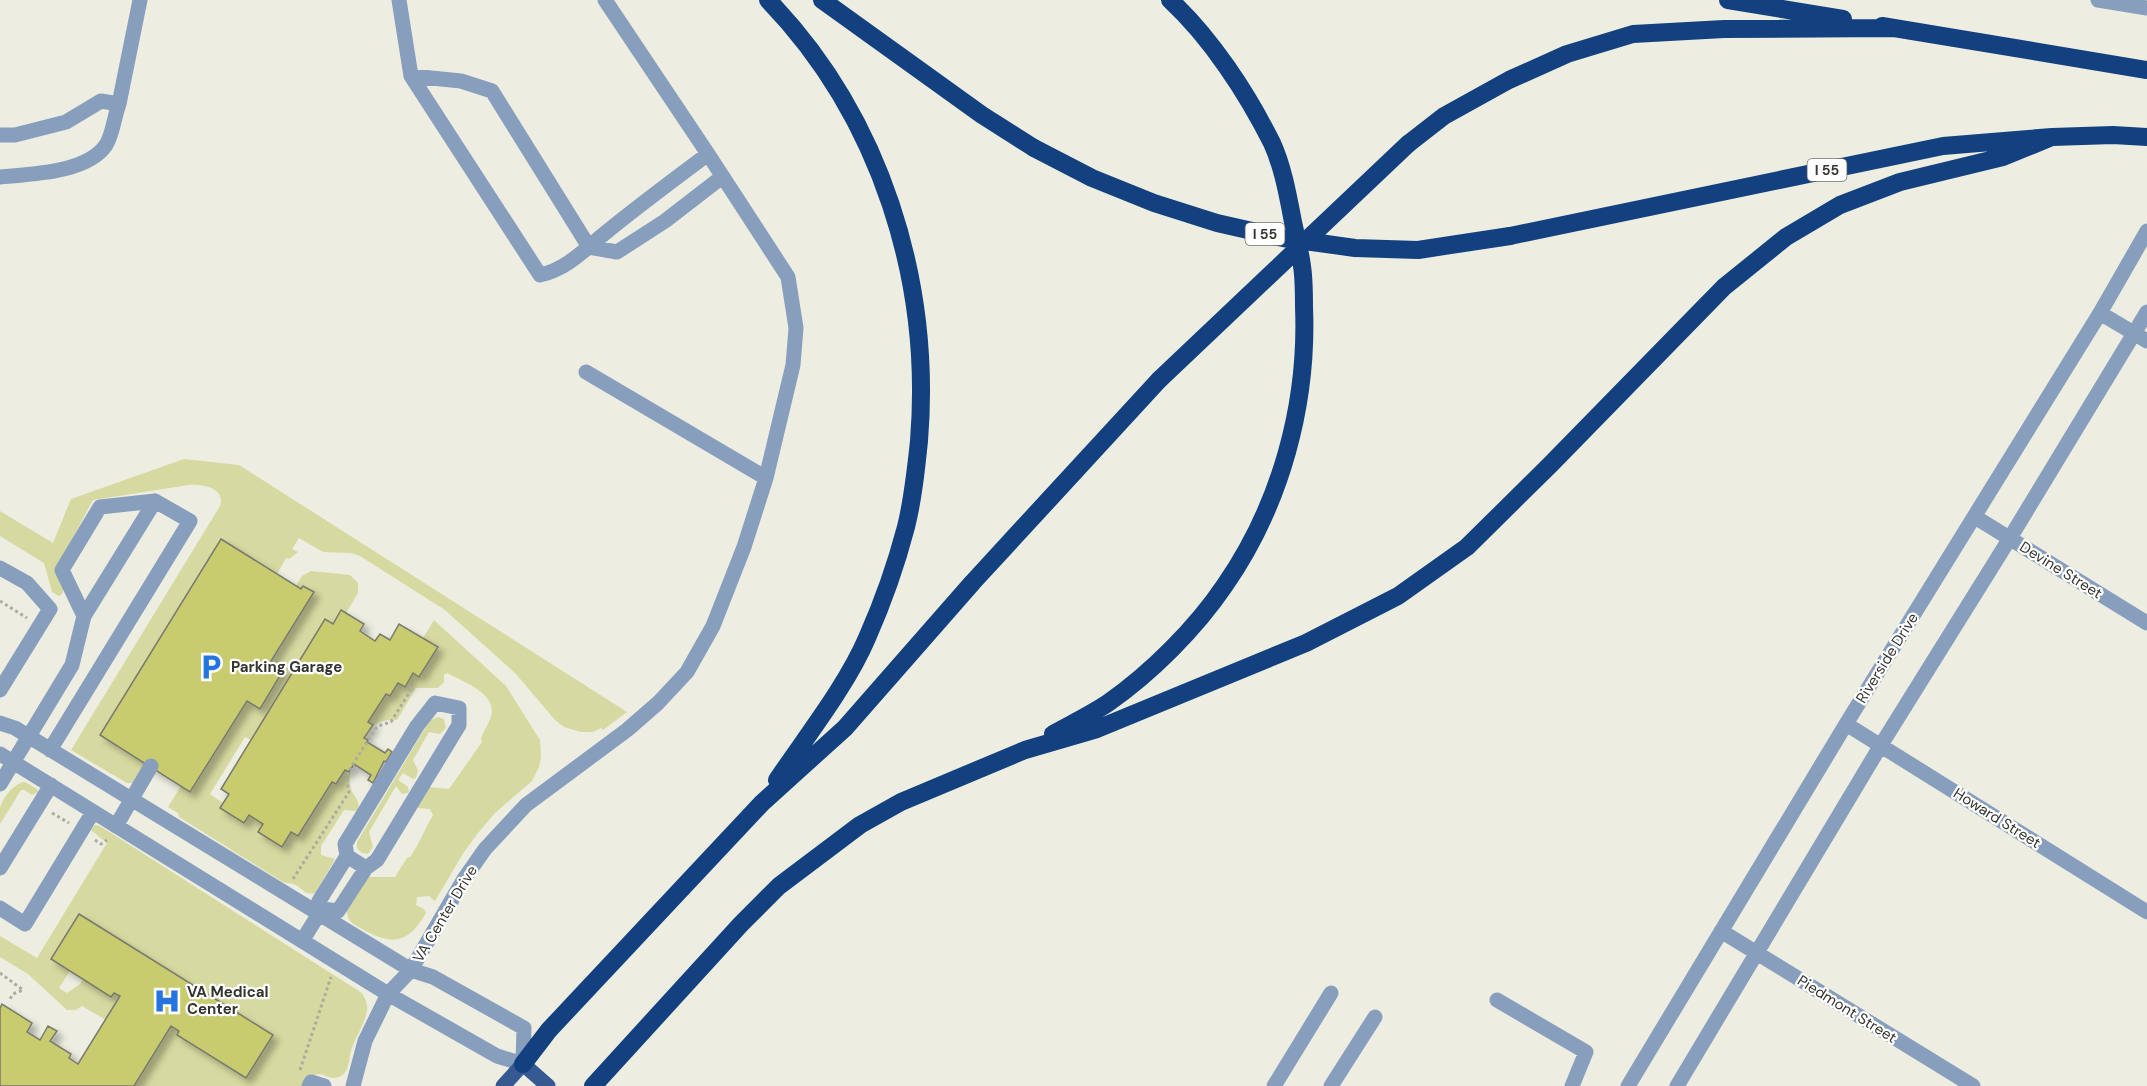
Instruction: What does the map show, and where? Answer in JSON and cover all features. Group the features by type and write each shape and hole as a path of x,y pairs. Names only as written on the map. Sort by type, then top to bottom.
{"highway":[{"path":"762,803 855,660 866,640 892,573 907,525 916,469 922,367 917,314 907,256 875,162 854,117 823,66 768,0"},
{"name":"I 55","path":"822,0 946,90 1034,148 1092,178 1154,203 1217,223 1283,238 1355,248 1418,250 1510,236 1943,146 2052,137 2113,135 2147,137"},
{"path":"1025,750 1107,703 1152,668 1185,634 1225,585 1252,540 1274,493 1291,441 1299,400 1305,334 1302,267 1288,197 1272,145 1219,55 1185,14 1170,0"},
{"path":"1728,0 2147,70"},
{"path":"523,1064 549,1030 762,803 845,728 973,582 1159,380 1408,144 1444,116 1509,80 1567,54 1633,34 1724,29 1894,28"},
{"path":"593,1086 741,924 779,886 860,825 901,802 1025,750 1097,729 1306,643 1398,596 1467,547 1724,287 1786,237 1840,205 1900,182 2003,157 2052,137"}],"main road":[{"path":"503,1086 523,1064 548,1086"}],"street":[{"path":"0,177 63,170 94,157 106,145 119,104 140,0"},
{"path":"399,0 411,76 540,275 555,272 708,154"},
{"name":"VA Center Drive","path":"352,1086 365,1041 388,994 411,970 464,879 485,849 526,805 627,730 658,703 687,672 713,626 744,547 766,478 793,365 796,328 788,277 605,0"},
{"path":"2098,0 2147,8"},
{"path":"411,76 461,81 492,91 589,247 617,252 665,220 722,177"},
{"path":"0,135 15,135 66,122 101,101 119,104"},
{"name":"Riverside Drive","path":"1629,1086 1846,724 2100,313 2147,231"},
{"path":"1677,1086 1881,745 2010,538 2141,337 2147,312"},
{"path":"2100,313 2141,337"},
{"path":"586,372 766,478"},
{"path":"0,784 72,664 84,616 155,501"},
{"path":"50,750 190,522 155,501 100,507 62,570 84,616"},
{"name":"Devine Street","path":"1975,517 2147,623"},
{"path":"0,568 27,583 50,609"},
{"path":"0,690 50,609 73,593"},
{"path":"302,942 321,912 319,901 347,856 345,844 417,726 435,703 459,708 459,725 377,860 366,868 338,911 321,912"},
{"path":"0,723 15,728 30,737 131,800 321,912 411,970 433,977 524,1028 523,1064 497,1056 388,994 115,831 93,812 0,754"},
{"name":"Howard Street","path":"1846,724 2147,912"},
{"path":"115,831 151,766"},
{"path":"0,868 51,785"},
{"path":"0,908 25,924 93,812"},
{"path":"347,856 366,868"},
{"name":"Piedmont Street","path":"1721,931 1973,1086"},
{"path":"1274,1086 1331,993"},
{"path":"1497,1000 1586,1052 1572,1086"},
{"path":"1331,1086 1375,1017"},
{"path":"304,1080 324,1086"}],"path":[{"path":"0,601 33,622"},
{"path":"291,883 349,792 348,772 364,745 375,729 392,722 412,688 409,687"},
{"path":"39,805 101,843 115,831"},
{"path":"0,973 23,990 13,994 10,999"},
{"path":"304,1080 332,974"}],"green space":[{"path":"184,459 239,465 627,712 603,730 601,728 593,732 581,732 564,727 555,720 516,674 445,610 360,556 351,553 323,552 299,538 292,549 298,552 289,559 286,558 277,574 221,539 100,734 148,764 133,783 127,783 71,750 220,506 220,495 206,486 189,485 93,500 57,567 64,589 59,596 52,592 44,563 0,536 0,511 53,543 71,499"},
{"path":"311,571 350,575 358,583 358,593 346,613 341,610 333,624 325,620 251,740 245,737 210,794 223,803 220,808 244,823 249,815 263,824 259,831 282,846 291,832 298,836 332,782 336,784 345,770 350,773 350,787 358,802 358,808 357,811 344,810 321,846 321,855 335,859 315,893 311,894 296,885 283,882 179,817 178,813 168,807 181,786 191,792 247,701 260,709 284,669 271,661 313,592 304,586 301,589 296,586 302,576"},
{"path":"434,620 506,686 540,740 541,758 532,781 495,813 478,833 435,901 429,896 417,897 416,905 424,909 426,913 413,931 399,939 391,940 352,923 347,913 349,904 367,877 395,877 407,858 411,856 433,815 430,809 418,808 428,787 449,789 482,742 481,738 491,716 492,708 484,695 447,673 444,675 444,682 438,688 416,688 397,720 384,721 373,726 368,722 386,694 390,696 398,683 405,687 413,673 420,677 438,647 423,638"},
{"path":"438,717 444,719 446,728 440,734 429,732 413,760 418,770 416,778 413,779 403,773 398,780 407,786 408,793 402,794 396,786 369,832 373,847 368,854 362,853 357,848 357,842 424,730 431,720"},
{"path":"25,782 38,792 32,795 21,790 0,824 0,809 3,800 13,788"},
{"path":"95,825 100,826 362,993 367,1006 366,1016 344,1074 335,1078 315,1075 304,1086 134,1086 171,1026 179,1031 177,1035 246,1078 272,1035 51,959 70,971 59,988 67,993 83,979 111,997 114,993 120,996 106,1020 82,1006 76,1010 67,1010 28,974 0,957 0,936 37,958 107,843 91,830"}],"building":[{"name":"Parking Garage","path":"221,539 301,589 303,586 314,592 271,661 284,669 260,709 247,701 190,792 100,735"},
{"path":"341,610 364,624 360,631 375,641 380,634 390,640 399,624 438,647 419,677 413,673 405,687 398,683 390,696 386,694 368,722 373,725 364,738 368,740 367,742 385,753 388,749 392,752 386,762 384,761 373,783 368,780 371,775 354,764 349,772 345,770 336,784 332,782 298,836 291,832 282,847 258,832 263,824 249,815 244,823 220,808 229,794 221,789 325,619 333,624"},
{"name":"VA Medical Center","path":"79,914 273,1035 246,1078 177,1035 179,1031 171,1026 134,1086 0,1086 0,1008 2,1004 32,1023 27,1032 40,1040 48,1026 57,1031 50,1041 71,1054 69,1058 78,1064 120,996 114,993 111,997 51,959"}],"place":[{"name":"Parking Garage","path":"211,667"},
{"name":"VA Medical Center","path":"167,1001"}]}
